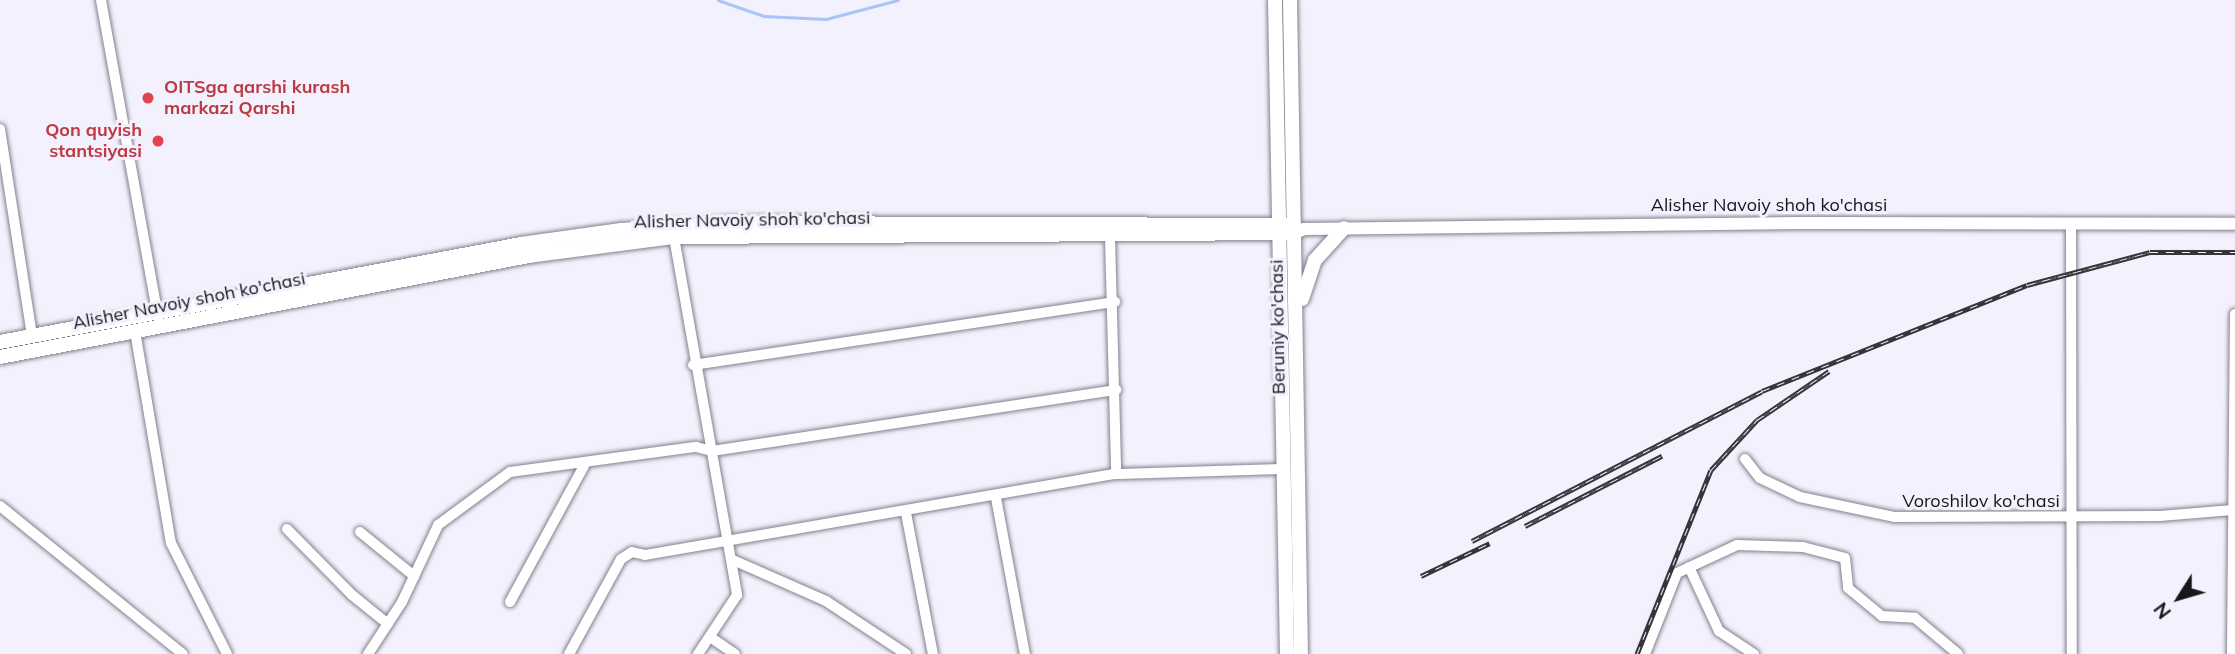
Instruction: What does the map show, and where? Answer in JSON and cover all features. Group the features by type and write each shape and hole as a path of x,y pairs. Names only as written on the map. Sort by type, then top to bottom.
{"main road":[{"name":"Beruniy ko'chasi","path":"1275,0 1298,314 1301,654"},
{"name":"Beruniy ko'chasi","path":"1287,654 1284,469 1290,229 1290,0"},
{"name":"Alisher Navoiy shoh ko'chasi","path":"0,356 134,325 521,244 621,230 737,223 1290,229"},
{"path":"1298,314 1315,260 1344,228"},
{"name":"Alisher Navoiy shoh ko'chasi","path":"159,320 528,256 674,237 1110,237 1290,229"},
{"name":"Alisher Navoiy shoh ko'chasi","path":"0,342 134,325"}],"street":[{"path":"101,0 159,320"},
{"path":"0,129 32,336"},
{"name":"Alisher Navoiy shoh ko'chasi","path":"1290,229 2235,224"},
{"path":"2071,225 2072,654"},
{"path":"674,237 694,365 730,540 737,595 698,654"},
{"path":"1110,237 1115,302 1116,474"},
{"path":"694,365 1115,302"},
{"path":"2232,654 2235,314"},
{"path":"134,325 171,543 227,654"},
{"path":"368,654 388,624 438,525 510,472 696,447 712,451 1116,390"},
{"name":"Voroshilov ko'chasi","path":"1745,459 1760,478 1800,497 1894,517 2073,516 2233,510"},
{"path":"510,602 586,462"},
{"path":"569,654 627,554 645,555 906,513 1116,474 1284,469"},
{"path":"996,498 1025,654"},
{"path":"0,506 183,654"},
{"path":"906,513 933,654"},
{"path":"287,529 352,595 388,624"},
{"path":"360,532 414,576"},
{"path":"1645,654 1666,594 1677,573 1737,545 1803,547 1845,558 1848,588 1882,615 1915,618 1958,654"},
{"path":"733,560 826,601 906,654"},
{"path":"1689,567 1719,631 1754,654"},
{"path":"710,637 735,654"}],"waterway":[{"path":"718,0 764,16 826,19 898,0"}],"railway":[{"path":"1472,541 1762,391 2027,285 2150,252 2235,252"},
{"path":"1637,654 1711,470 1757,420 1829,371"},
{"path":"1525,526 1662,456"},
{"path":"1421,576 1490,543"}],"place":[{"name":"OITSga qarshi kurash markazi Qarshi","path":"148,98"},
{"name":"Qon quyish stantsiyasi","path":"158,141"}]}
